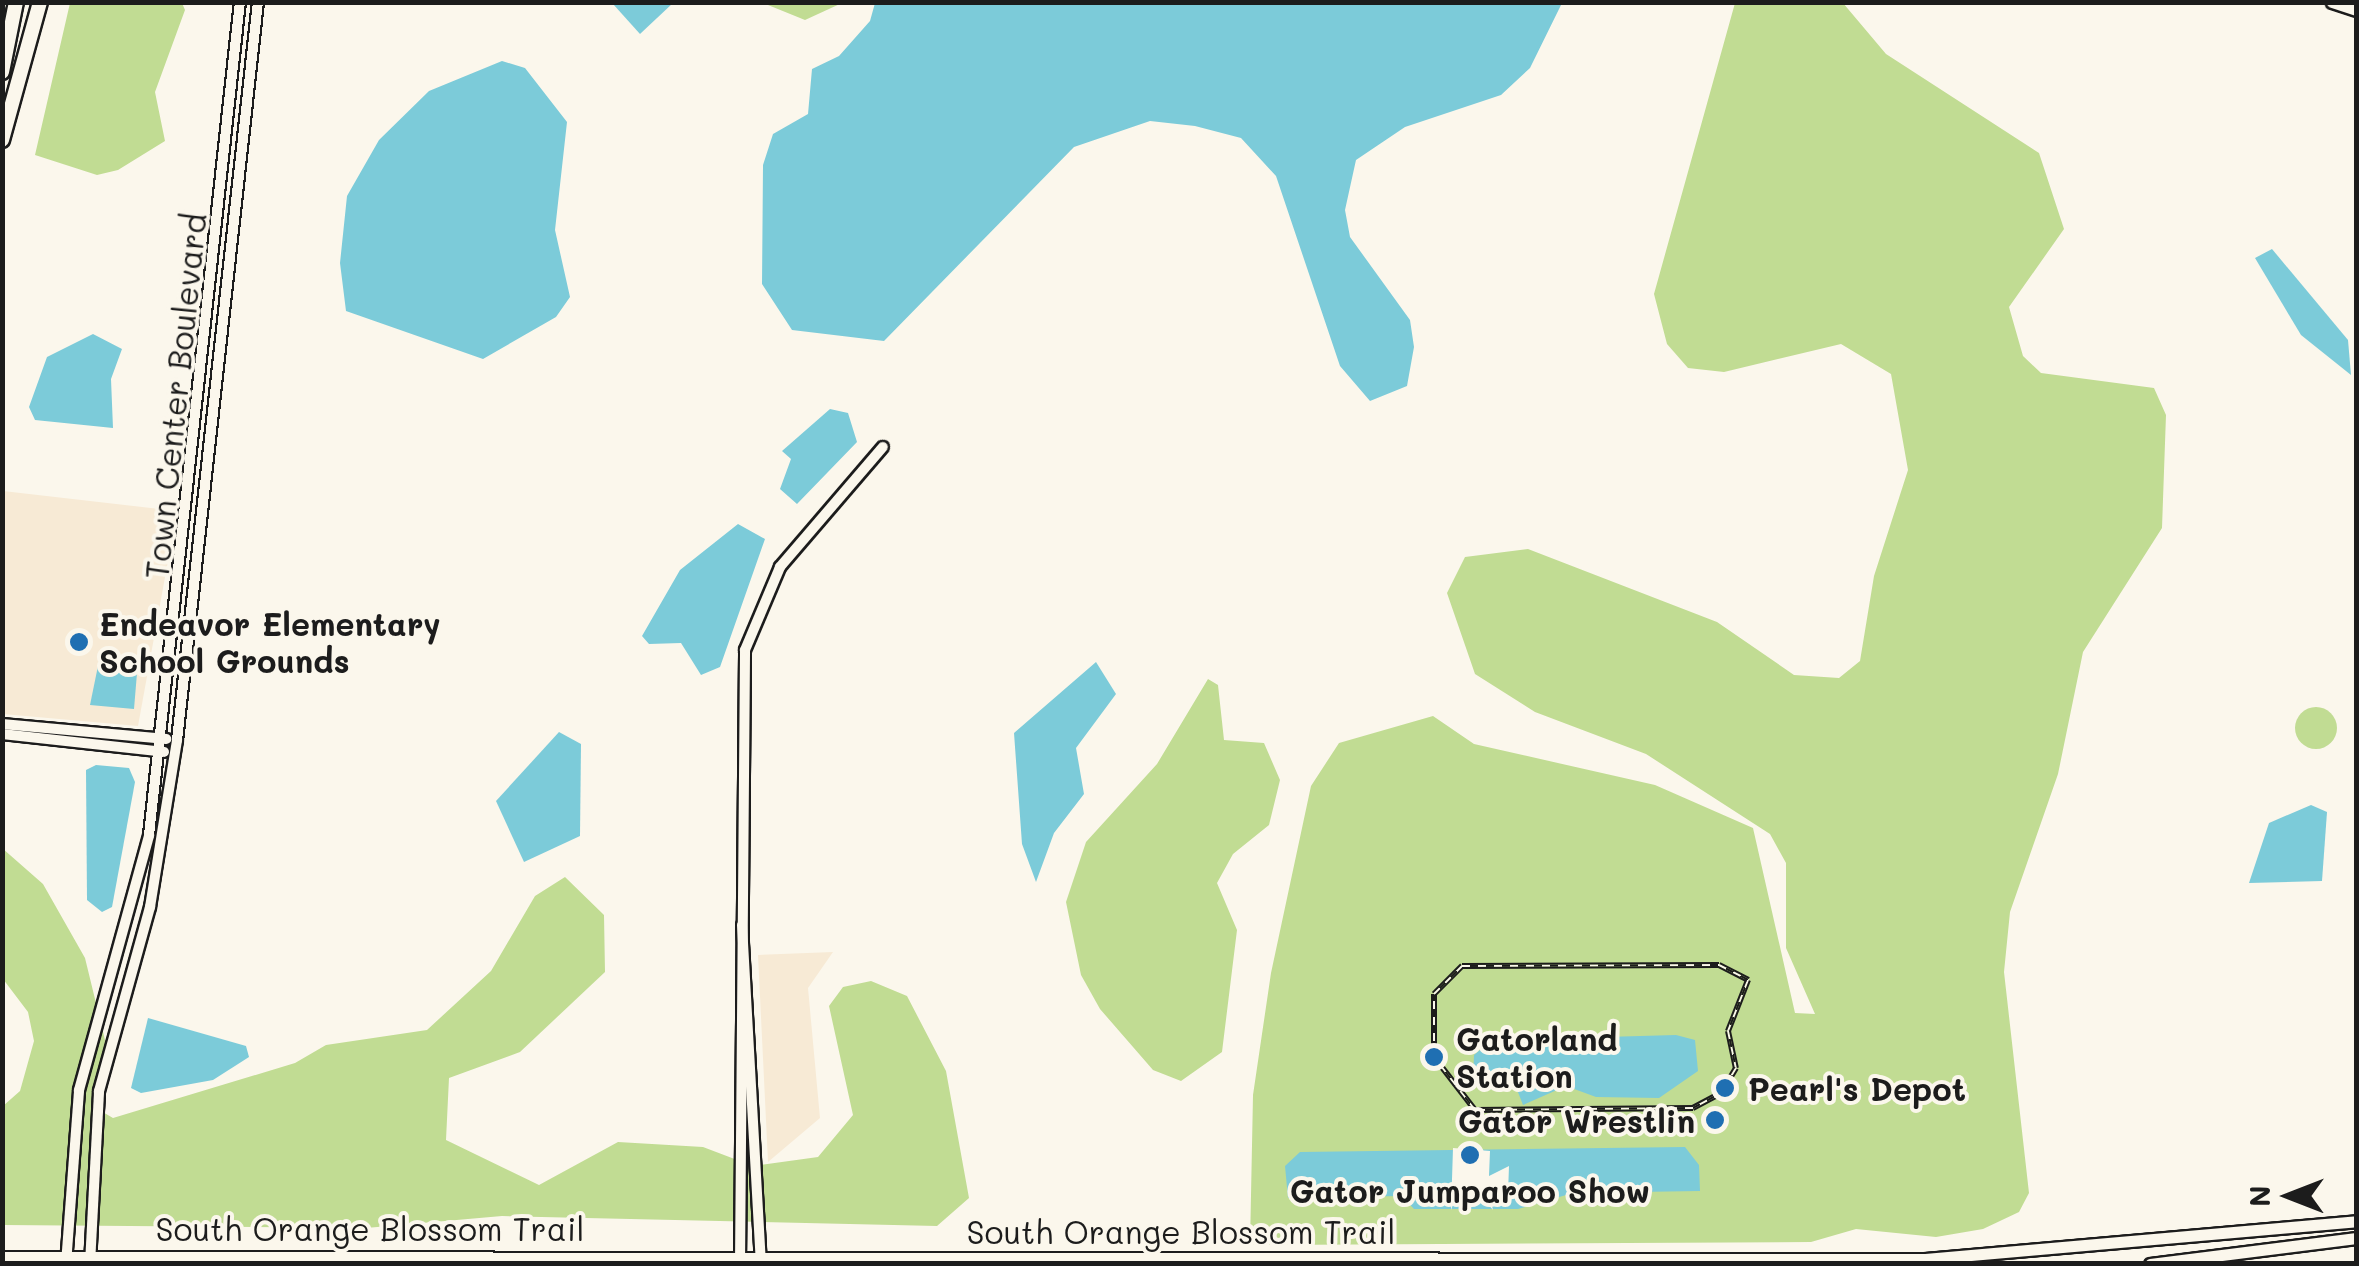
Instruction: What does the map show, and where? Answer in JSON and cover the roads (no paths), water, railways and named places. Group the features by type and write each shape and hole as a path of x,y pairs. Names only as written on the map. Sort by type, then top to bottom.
{"highway":[{"path":"2,72 16,2"},
{"path":"2,140 37,2"}],"main road":[{"name":"Town Center Boulevard","path":"67,1260 74,1119 139,886 160,752 240,2"},
{"name":"Town Center Boulevard","path":"90,1260 99,1091 150,907 177,740 258,2"},
{"path":"2332,2 2356,10"},
{"path":"740,1259 745,650 780,567 882,447"},
{"path":"2,724 177,740"},
{"path":"2,734 175,753"},
{"path":"740,919 761,1259"},
{"name":"South Orange Blossom Trail","path":"2,1257 1942,1258 2356,1221"},
{"path":"2150,1264 2356,1238"}],"water":[{"path":"613,2 673,3 640,34"},
{"path":"875,2 1562,3 1530,68 1501,95 1405,127 1356,160 1345,210 1350,237 1410,320 1414,347 1407,386 1370,401 1340,366 1276,176 1241,138 1195,126 1150,121 1074,147 884,341 792,330 762,284 763,165 773,134 808,114 812,69 839,56 870,21"},
{"path":"502,61 525,68 567,122 555,230 570,297 556,317 483,359 346,311 340,263 347,196 379,140 429,91"},
{"path":"2272,249 2348,340 2351,375 2301,335 2255,258"},
{"path":"93,334 122,349 111,379 113,428 35,420 29,407 47,357"},
{"path":"830,409 848,413 857,442 797,504 780,489 791,459 782,451"},
{"path":"738,524 765,539 720,667 701,675 681,643 649,644 642,636 680,570"},
{"path":"99,661 138,661 134,709 90,705"},
{"path":"1096,662 1116,694 1076,748 1084,794 1054,833 1036,882 1022,844 1014,733"},
{"path":"559,732 581,744 580,836 524,862 496,801"},
{"path":"96,765 129,768 135,782 112,907 102,912 87,900 86,770"},
{"path":"2311,805 2327,812 2322,881 2249,883 2269,823"},
{"path":"148,1018 246,1046 249,1057 213,1080 141,1093 131,1088"},
{"path":"1676,1035 1695,1040 1698,1071 1659,1098 1596,1097 1566,1086 1523,1105 1514,1082 1489,1090 1473,1079 1474,1055 1492,1040"},
{"path":"1685,1147 1699,1165 1700,1191 1573,1193 1518,1209 1414,1209 1402,1196 1288,1198 1285,1166 1300,1152"}],"railway":[{"path":"1719,965 1748,980 1728,1031 1736,1068 1721,1093 1693,1108 1475,1110 1434,1057 1434,994 1462,966 1719,965"}],"place":[{"name":"Endeavor Elementary School Grounds","path":"79,642"},
{"name":"Gatorland Station","path":"1434,1057"},
{"name":"Pearl's Depot","path":"1725,1088"},
{"name":"Gator Wrestlin","path":"1715,1120"},
{"name":"Gator Jumparoo Show","path":"1470,1155"}]}
